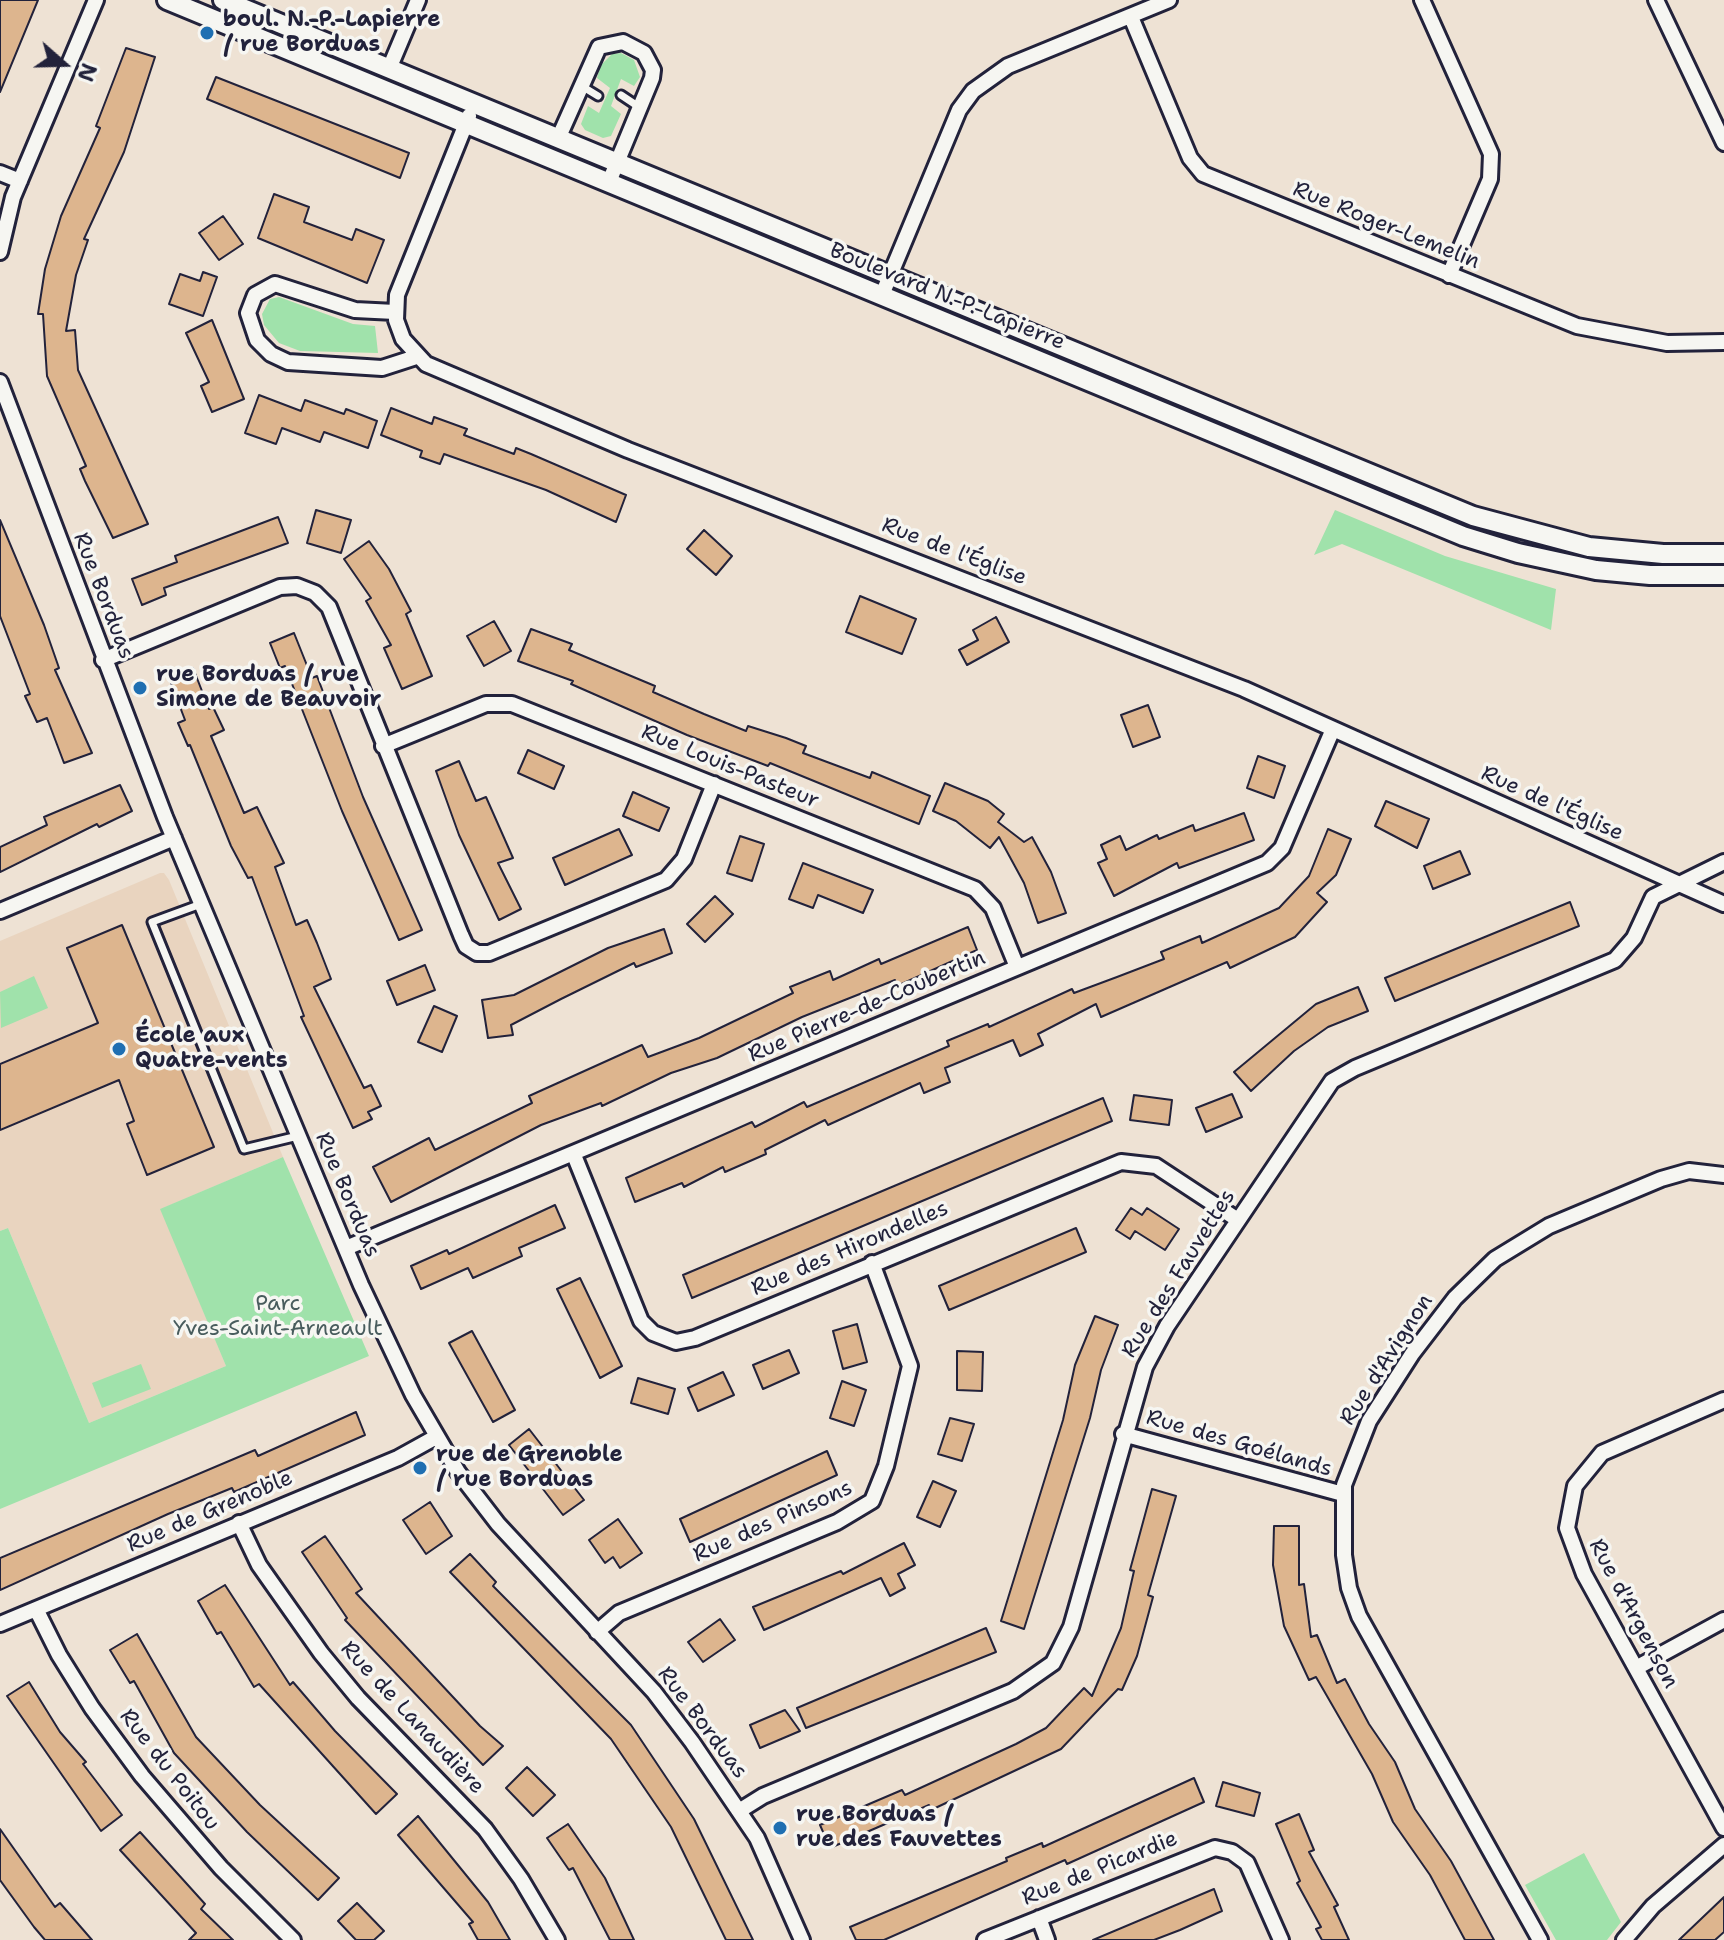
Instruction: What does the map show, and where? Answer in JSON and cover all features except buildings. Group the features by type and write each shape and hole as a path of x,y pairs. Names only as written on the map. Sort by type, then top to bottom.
{"street":[{"path":"0,252 20,181 96,0"},
{"name":"Boulevard N.-P.-Lapierre","path":"167,0 1489,545 1570,565 1621,573 1724,575"},
{"name":"Boulevard N.-P.-Lapierre","path":"223,0 1497,525 1601,549 1663,554 1724,554"},
{"path":"389,69 418,0"},
{"path":"882,295 959,110 973,91 1008,66 1169,0"},
{"path":"1422,0 1491,154 1490,179 1449,275"},
{"path":"1656,0 1724,143"},
{"name":"Rue Roger-Lemelin","path":"1131,17 1190,158 1199,171 1590,330 1667,343 1724,342"},
{"path":"558,139 599,47 615,42 632,45 644,53 653,70 609,182"},
{"path":"395,312 355,310 275,284 255,295 248,313 252,330 263,348 288,362 382,368 416,357 403,339 395,312 400,284 474,104"},
{"path":"0,173 20,181"},
{"name":"Rue de l'Église","path":"416,357 438,370 628,450 1200,671 1724,904"},
{"name":"Rue Borduas","path":"0,382 103,660 174,838 393,1355 436,1437 498,1524 654,1692 739,1811 767,1859 802,1940"},
{"path":"103,660 280,587 305,588 329,607 463,940 471,950 483,954 666,880 684,859 714,784"},
{"name":"Rue Louis-Pasteur","path":"383,746 486,704 505,702 975,889 993,908 1017,967"},
{"name":"Rue Pierre-de-Coubertin","path":"346,1248 1267,863 1282,848 1333,729"},
{"path":"0,911 174,838"},
{"name":"Rue des Fauvettes","path":"739,1811 763,1796 1013,1691 1045,1671 1060,1652 1071,1627 1123,1434 1152,1353 1327,1087 1338,1076 1615,960 1634,938 1653,897 1724,862"},
{"name":"Rue des Hirondelles","path":"574,1155 641,1321 661,1338 676,1342 695,1338 1110,1165 1130,1160 1168,1173 1238,1220"},
{"name":"Rue d'Avignon","path":"1540,1940 1359,1616 1349,1588 1344,1555 1343,1494 1354,1454 1379,1404 1440,1315 1488,1265 1549,1226 1661,1179 1689,1171 1724,1175"},
{"name":"Rue des Pinsons","path":"597,1632 619,1613 837,1522 872,1501 886,1466 910,1366 872,1263"},
{"name":"Rue d'Argenson","path":"1724,1400 1602,1453 1582,1474 1570,1500 1567,1528 1576,1558 1724,1828"},
{"name":"Rue des Goélands","path":"1123,1434 1343,1494"},
{"name":"Rue de Grenoble","path":"0,1624 398,1458 436,1437"},
{"name":"Rue de Lanaudière","path":"239,1523 259,1565 321,1653 358,1698 485,1829 521,1879 557,1940"},
{"name":"Rue du Poitou","path":"36,1609 75,1681 142,1776 221,1868 293,1940"},
{"path":"1636,1668 1724,1620"},
{"path":"1624,1940 1653,1906 1724,1845"},
{"name":"Rue de Picardie","path":"985,1940 1209,1848 1232,1852 1252,1870 1281,1940"},
{"path":"1039,1918 1047,1940"}],"lane":[{"path":"580,85 598,96"},
{"path":"621,95 640,108"},
{"path":"201,904 152,922 244,1149 298,1136"}],"shaded area":[{"name":"École aux Quatre-vents","path":"164,873 169,880 283,1157 161,1209 226,1366 89,1423 8,1228 0,1231 0,941"}],"green space":[{"path":"621,53 634,60 640,77 634,86 621,79 611,106 621,114 611,136 603,138 585,130 581,124 588,106 599,113 610,88 597,78 600,66 612,54"},
{"path":"279,297 353,324 375,326 378,353 300,351 279,343 264,325 262,314 270,299"},
{"path":"1335,510 1445,556 1556,589 1551,630 1342,544 1314,555"},
{"path":"34,976 48,1008 1,1028 0,992"},
{"name":"Parc Yves-Saint-Arneault","path":"283,1157 369,1356 0,1509 0,1231 8,1228 89,1423 226,1366 160,1209"},
{"path":"141,1364 151,1389 102,1408 92,1383"},
{"path":"1584,1853 1621,1922 1607,1940 1556,1940 1525,1885"}],"place":[{"name":"boul. N.-P.-Lapierre / rue Borduas","path":"207,33"},
{"name":"rue Borduas / rue Simone de Beauvoir","path":"140,688"},
{"name":"École aux Quatre-vents","path":"119,1049"},
{"name":"rue de Grenoble / rue Borduas","path":"420,1468"},
{"name":"rue Borduas / rue des Fauvettes","path":"780,1828"}]}
